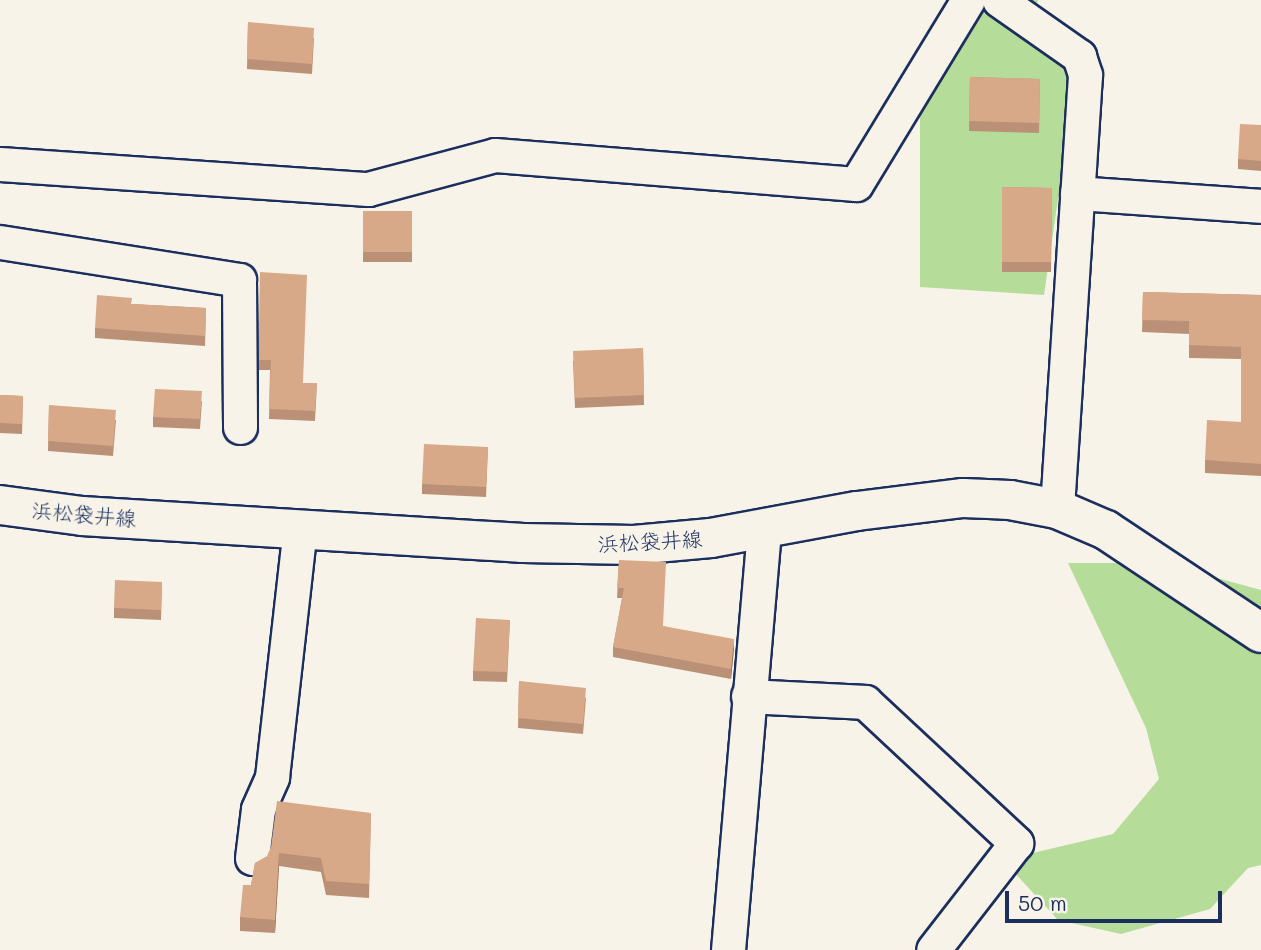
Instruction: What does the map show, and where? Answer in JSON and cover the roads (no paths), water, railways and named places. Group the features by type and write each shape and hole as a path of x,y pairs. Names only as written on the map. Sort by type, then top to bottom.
{"main road":[{"name":"浜松袋井線","path":"0,505 82,516 634,545 963,498 1057,509 1106,530 1162,563 1261,633"}],"street":[{"path":"0,164 368,189 495,155 856,184 968,0"},
{"path":"999,0 1079,56 1085,75 1057,509"},
{"path":"1077,193 1261,206"},
{"path":"0,242 239,280 240,427"},
{"path":"728,950 764,527"},
{"path":"252,858 258,809 272,778 300,529"},
{"path":"748,696 865,702 1016,843 933,950"}]}
